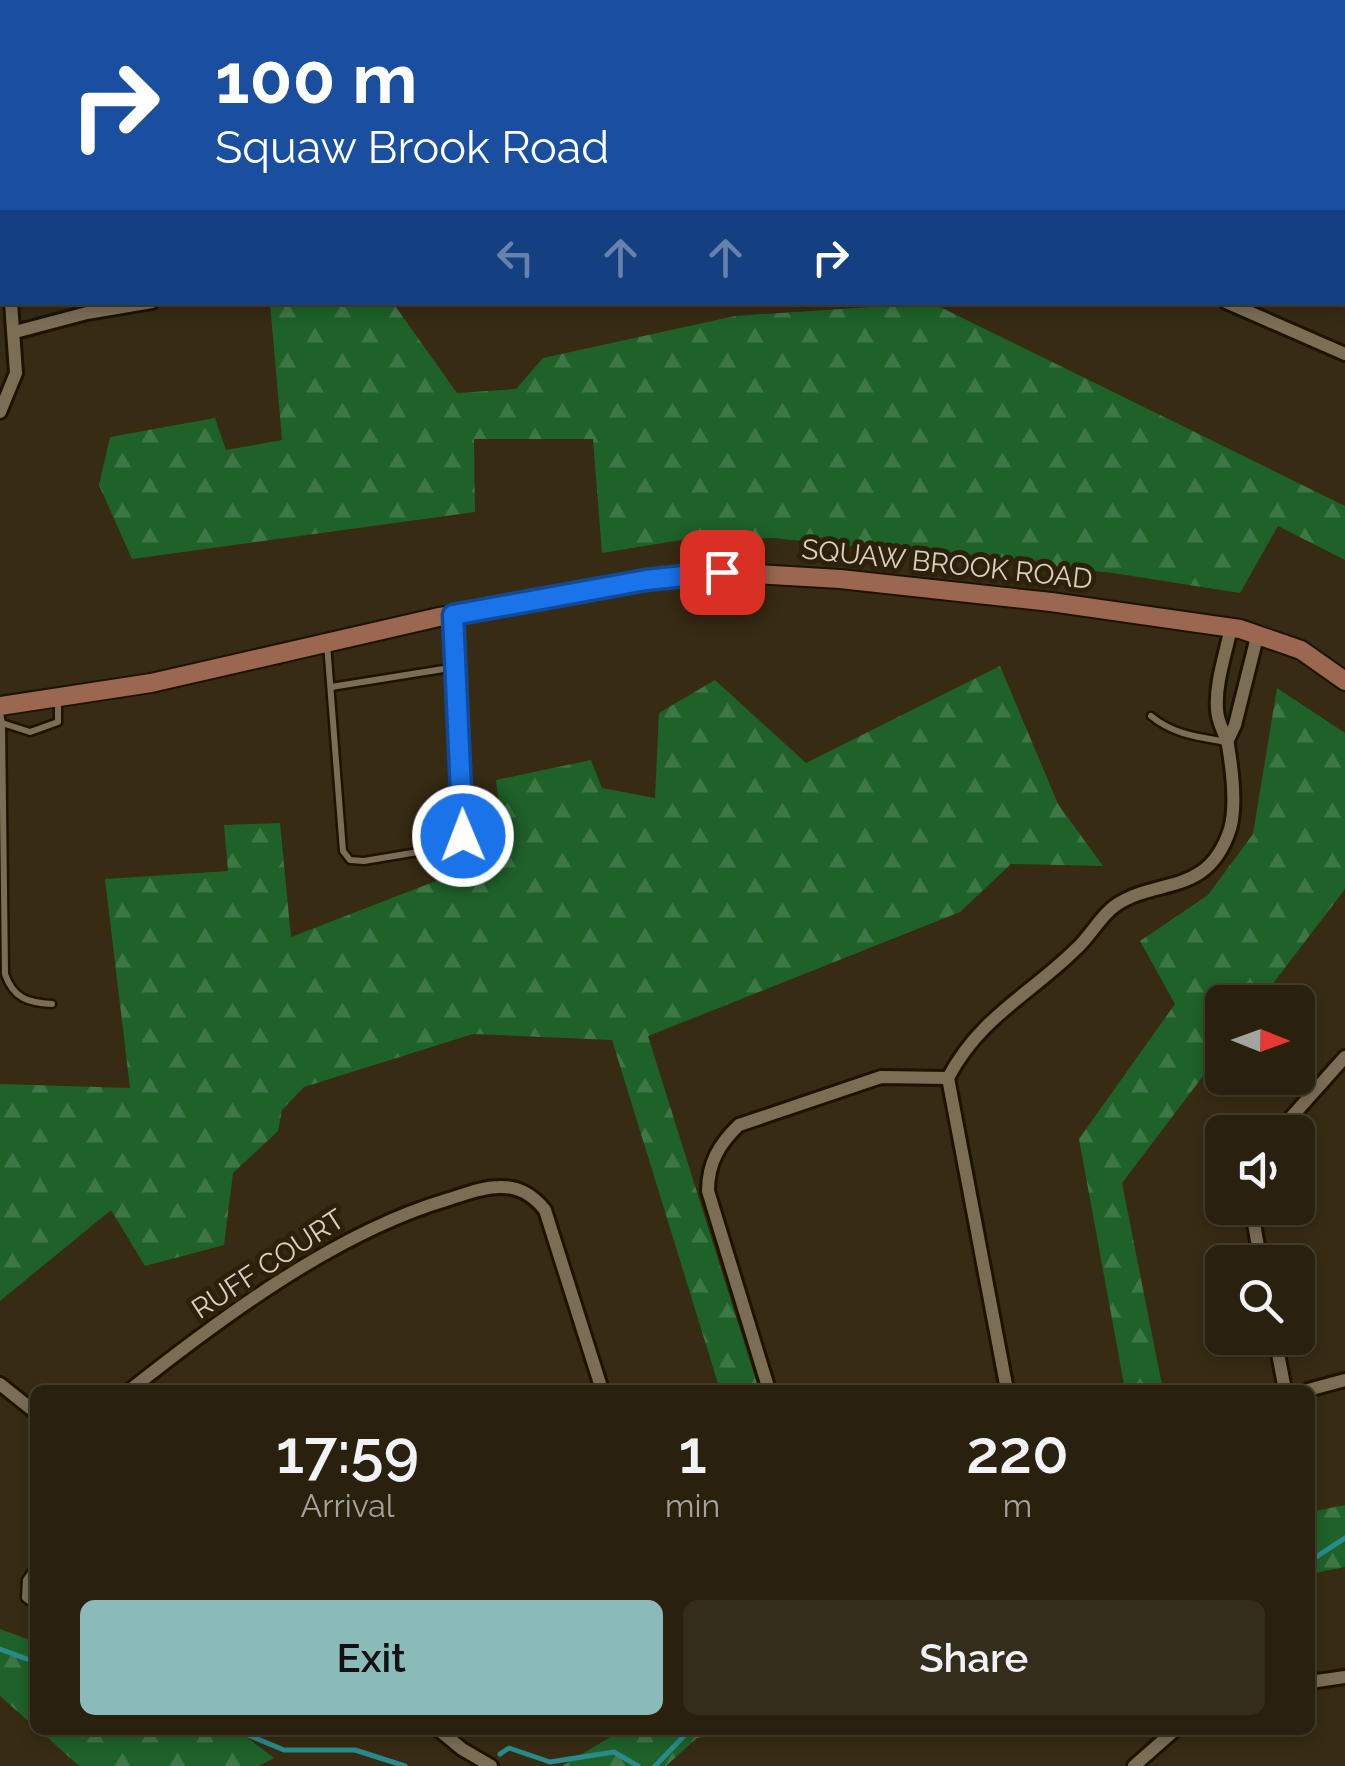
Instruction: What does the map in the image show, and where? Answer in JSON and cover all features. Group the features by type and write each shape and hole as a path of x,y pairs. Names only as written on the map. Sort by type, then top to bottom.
{"street":[{"path":"0,412 16,373 11,305"},
{"path":"14,332 134,305"},
{"path":"1233,305 1345,354"},
{"name":"SQUAW BROOK ROAD","path":"1,714 58,698 150,683 453,615 704,573 754,572 1051,602 1232,627 1301,650 1345,682"},
{"path":"1005,1385 948,1078 964,1047 1077,949 1112,908 1125,900 1183,884 1212,861 1230,828 1228,742 1217,715 1216,700 1232,627"},
{"path":"1228,742 1258,633"},
{"path":"1293,1115 1345,1057"},
{"path":"766,1385 708,1191 708,1170 725,1138 740,1125 881,1077 900,1074 948,1078"},
{"name":"RUFF COURT","path":"137,1385 354,1235 439,1202 499,1186 527,1193 545,1210 600,1385"},
{"path":"1278,1355 1283,1385"},
{"path":"1315,1388 1345,1380"},
{"path":"0,1384 30,1408"},
{"path":"1315,1681 1345,1676"},
{"path":"446,1735 490,1766"},
{"path":"1134,1766 1169,1735"}],"lane":[{"path":"327,642 343,851 350,860 364,861 454,846 463,836 453,615"},
{"path":"331,687 456,667"},
{"path":"1,714 30,732 52,726 60,714 58,698"},
{"path":"1,714 5,974 18,997 52,1004"},
{"path":"1151,716 1181,734 1228,742"},
{"path":"30,1577 24,1587 25,1598 30,1602"}],"green space":[{"path":"270,305 394,305 457,393 516,389 543,358 735,316 936,305 1345,506 1345,560 1278,526 1240,593 1113,573 773,538 681,540 602,553 593,439 474,439 475,512 132,559 99,485 110,437 215,418 226,450 282,440"},
{"path":"1000,666 1058,804 1103,866 1011,864 960,912 648,1036 757,1385 718,1385 612,1040 473,1034 304,1087 282,1110 278,1131 233,1173 224,1245 145,1266 111,1210 0,1301 0,1084 130,1088 105,879 228,871 224,825 280,823 291,937 506,854 496,780 591,760 602,788 655,798 659,713 715,680 806,763"},
{"path":"1277,688 1345,733 1345,889 1272,985 1205,985 1205,1073 1122,1183 1162,1385 1124,1385 1079,1139 1175,1004 1140,941 1208,895 1253,834"},
{"path":"1345,1505 1345,1567 1315,1573 1315,1511"},
{"path":"0,1629 30,1640 30,1723 0,1696"},
{"path":"45,1735 244,1735 274,1758 259,1766 79,1766"},
{"path":"614,1735 713,1735 697,1738 666,1766 562,1766"}],"waterway":[{"path":"1315,1558 1345,1538"},
{"path":"0,1649 30,1660"},
{"path":"248,1735 284,1750 355,1750 405,1766"},
{"path":"655,1766 685,1735"},
{"path":"500,1754 509,1748 550,1762 614,1752 638,1766"}],"route":[{"path":"463,836 453,615 646,580 722,572"}]}
